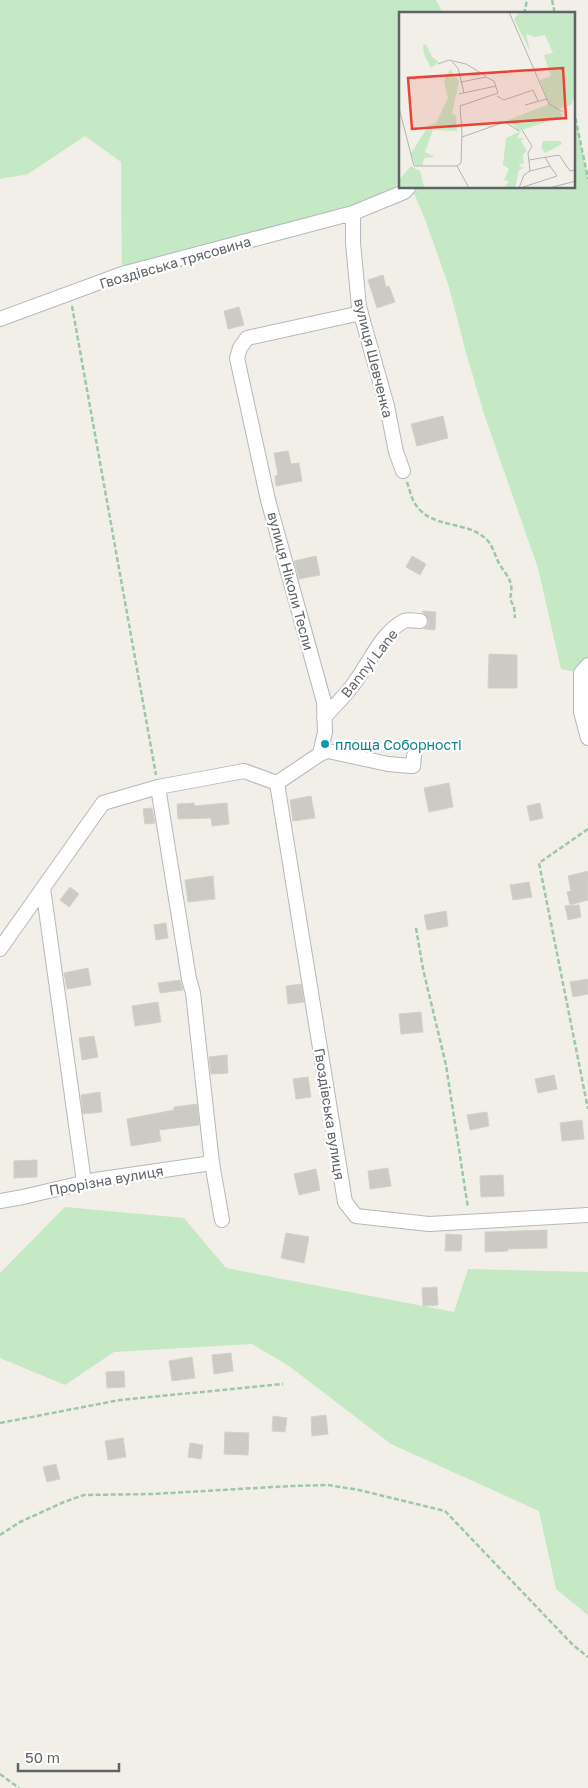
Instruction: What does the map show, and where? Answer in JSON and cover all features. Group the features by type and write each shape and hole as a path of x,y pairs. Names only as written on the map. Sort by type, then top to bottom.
{"street":[{"name":"Гвоздівська трясовина","path":"0,319 122,274 353,213 404,192 407,189"},
{"name":"вулиця Шевченка","path":"353,213 353,244 361,313 386,406 396,452 403,471"},
{"name":"вулиця Ніколи Тесли","path":"320,754 325,732 324,702 268,500 237,358 240,348 247,338 361,313"},
{"name":"Bannyi Lane","path":"324,718 345,697 380,644 392,630 406,620 420,621"},
{"path":"588,665 581,673 581,712 588,738"},
{"path":"0,949 103,802 158,787 244,771 275,782 328,751 388,764 412,761"},
{"name":"Гвоздівська вулиця","path":"275,782 345,1202 356,1216 429,1224 588,1215"},
{"path":"158,787 189,979 193,993 212,1163 222,1220"},
{"path":"43,888 84,1182"},
{"name":"Прорізна вулиця","path":"0,1200 23,1197 84,1182 212,1163"}],"path":[{"path":"576,120 588,179"},
{"path":"70,294 158,787"},
{"path":"403,471 412,502 423,514 459,526 487,540 511,582 510,599 514,607 514,618"},
{"path":"588,829 539,863 588,1109"},
{"path":"416,928 423,969 446,1065 470,1222"},
{"path":"0,1422 120,1400 283,1384"},
{"path":"0,1535 20,1522 84,1495 152,1494 291,1486 328,1486 359,1490 445,1511 573,1645 588,1657"},
{"path":"0,1774 19,1788"}],"green space":[{"path":"0,0 436,0 442,12 399,12 399,189 404,192 122,274 121,162 85,136 28,174 0,179"},
{"path":"576,121 588,179 588,665 581,673 561,669 538,568 484,414 449,287 412,189 576,189"},
{"path":"65,1207 184,1218 226,1268 454,1312 468,1269 588,1272 588,1615 556,1589 539,1511 391,1444 289,1366 252,1344 114,1352 65,1385 0,1358 0,1273"}],"building":[{"path":"383,275 386,287 389,286 395,302 377,308 368,280"},
{"path":"239,307 244,325 228,329 224,311"},
{"path":"443,416 448,438 417,446 411,424"},
{"path":"288,451 291,464 299,463 302,481 276,486 275,476 278,475 274,453"},
{"path":"316,556 320,575 299,579 294,561"},
{"path":"412,556 426,564 420,575 406,567"},
{"path":"422,611 436,612 435,630 424,629 429,621"},
{"path":"489,654 517,655 517,688 488,688"},
{"path":"449,783 453,807 429,812 424,788"},
{"path":"311,796 315,818 293,821 290,800"},
{"path":"194,803 195,806 227,803 229,824 212,826 211,818 178,819 177,804"},
{"path":"540,803 543,818 530,821 527,806"},
{"path":"152,808 155,823 145,824 143,809"},
{"path":"588,871 588,900 570,905 567,892 571,891 568,876"},
{"path":"213,876 215,899 188,902 185,880"},
{"path":"529,882 532,897 513,900 510,885"},
{"path":"70,887 79,894 69,907 60,900"},
{"path":"579,905 581,917 568,920 565,906"},
{"path":"446,911 448,926 427,930 424,915"},
{"path":"166,923 168,938 156,940 154,925"},
{"path":"88,968 91,985 67,989 64,973"},
{"path":"588,979 588,994 573,997 570,982"},
{"path":"180,980 183,990 160,993 158,983"},
{"path":"301,984 304,1002 288,1004 286,986"},
{"path":"158,1002 161,1022 135,1026 132,1006"},
{"path":"421,1012 423,1032 401,1034 399,1014"},
{"path":"94,1036 98,1057 82,1060 79,1038"},
{"path":"227,1055 228,1073 211,1074 209,1057"},
{"path":"554,1075 557,1089 538,1093 535,1079"},
{"path":"308,1077 311,1097 296,1099 293,1079"},
{"path":"100,1092 102,1112 83,1114 81,1095"},
{"path":"197,1104 199,1125 159,1130 161,1141 131,1146 127,1119 174,1110 174,1107"},
{"path":"487,1112 489,1126 470,1130 467,1115"},
{"path":"582,1120 584,1139 562,1141 560,1123"},
{"path":"37,1160 37,1177 14,1178 14,1161"},
{"path":"388,1168 391,1186 370,1189 368,1171"},
{"path":"316,1169 320,1190 299,1195 294,1174"},
{"path":"503,1175 504,1196 481,1197 480,1176"},
{"path":"547,1230 547,1248 508,1249 508,1251 485,1252 485,1232"},
{"path":"286,1233 309,1237 304,1263 281,1258"},
{"path":"446,1234 462,1235 461,1251 445,1251"},
{"path":"437,1287 438,1305 423,1306 422,1288"},
{"path":"231,1353 233,1371 214,1374 212,1355"},
{"path":"192,1357 195,1378 172,1381 169,1361"},
{"path":"124,1371 125,1387 107,1388 106,1372"},
{"path":"326,1415 328,1434 312,1436 311,1417"},
{"path":"273,1416 287,1418 285,1432 272,1431"},
{"path":"225,1432 249,1433 248,1455 224,1454"},
{"path":"123,1438 126,1457 108,1460 105,1441"},
{"path":"190,1443 203,1445 201,1459 188,1457"},
{"path":"56,1464 60,1479 47,1482 43,1467"}],"place":[{"name":"площа Соборності","path":"325,744"}]}
